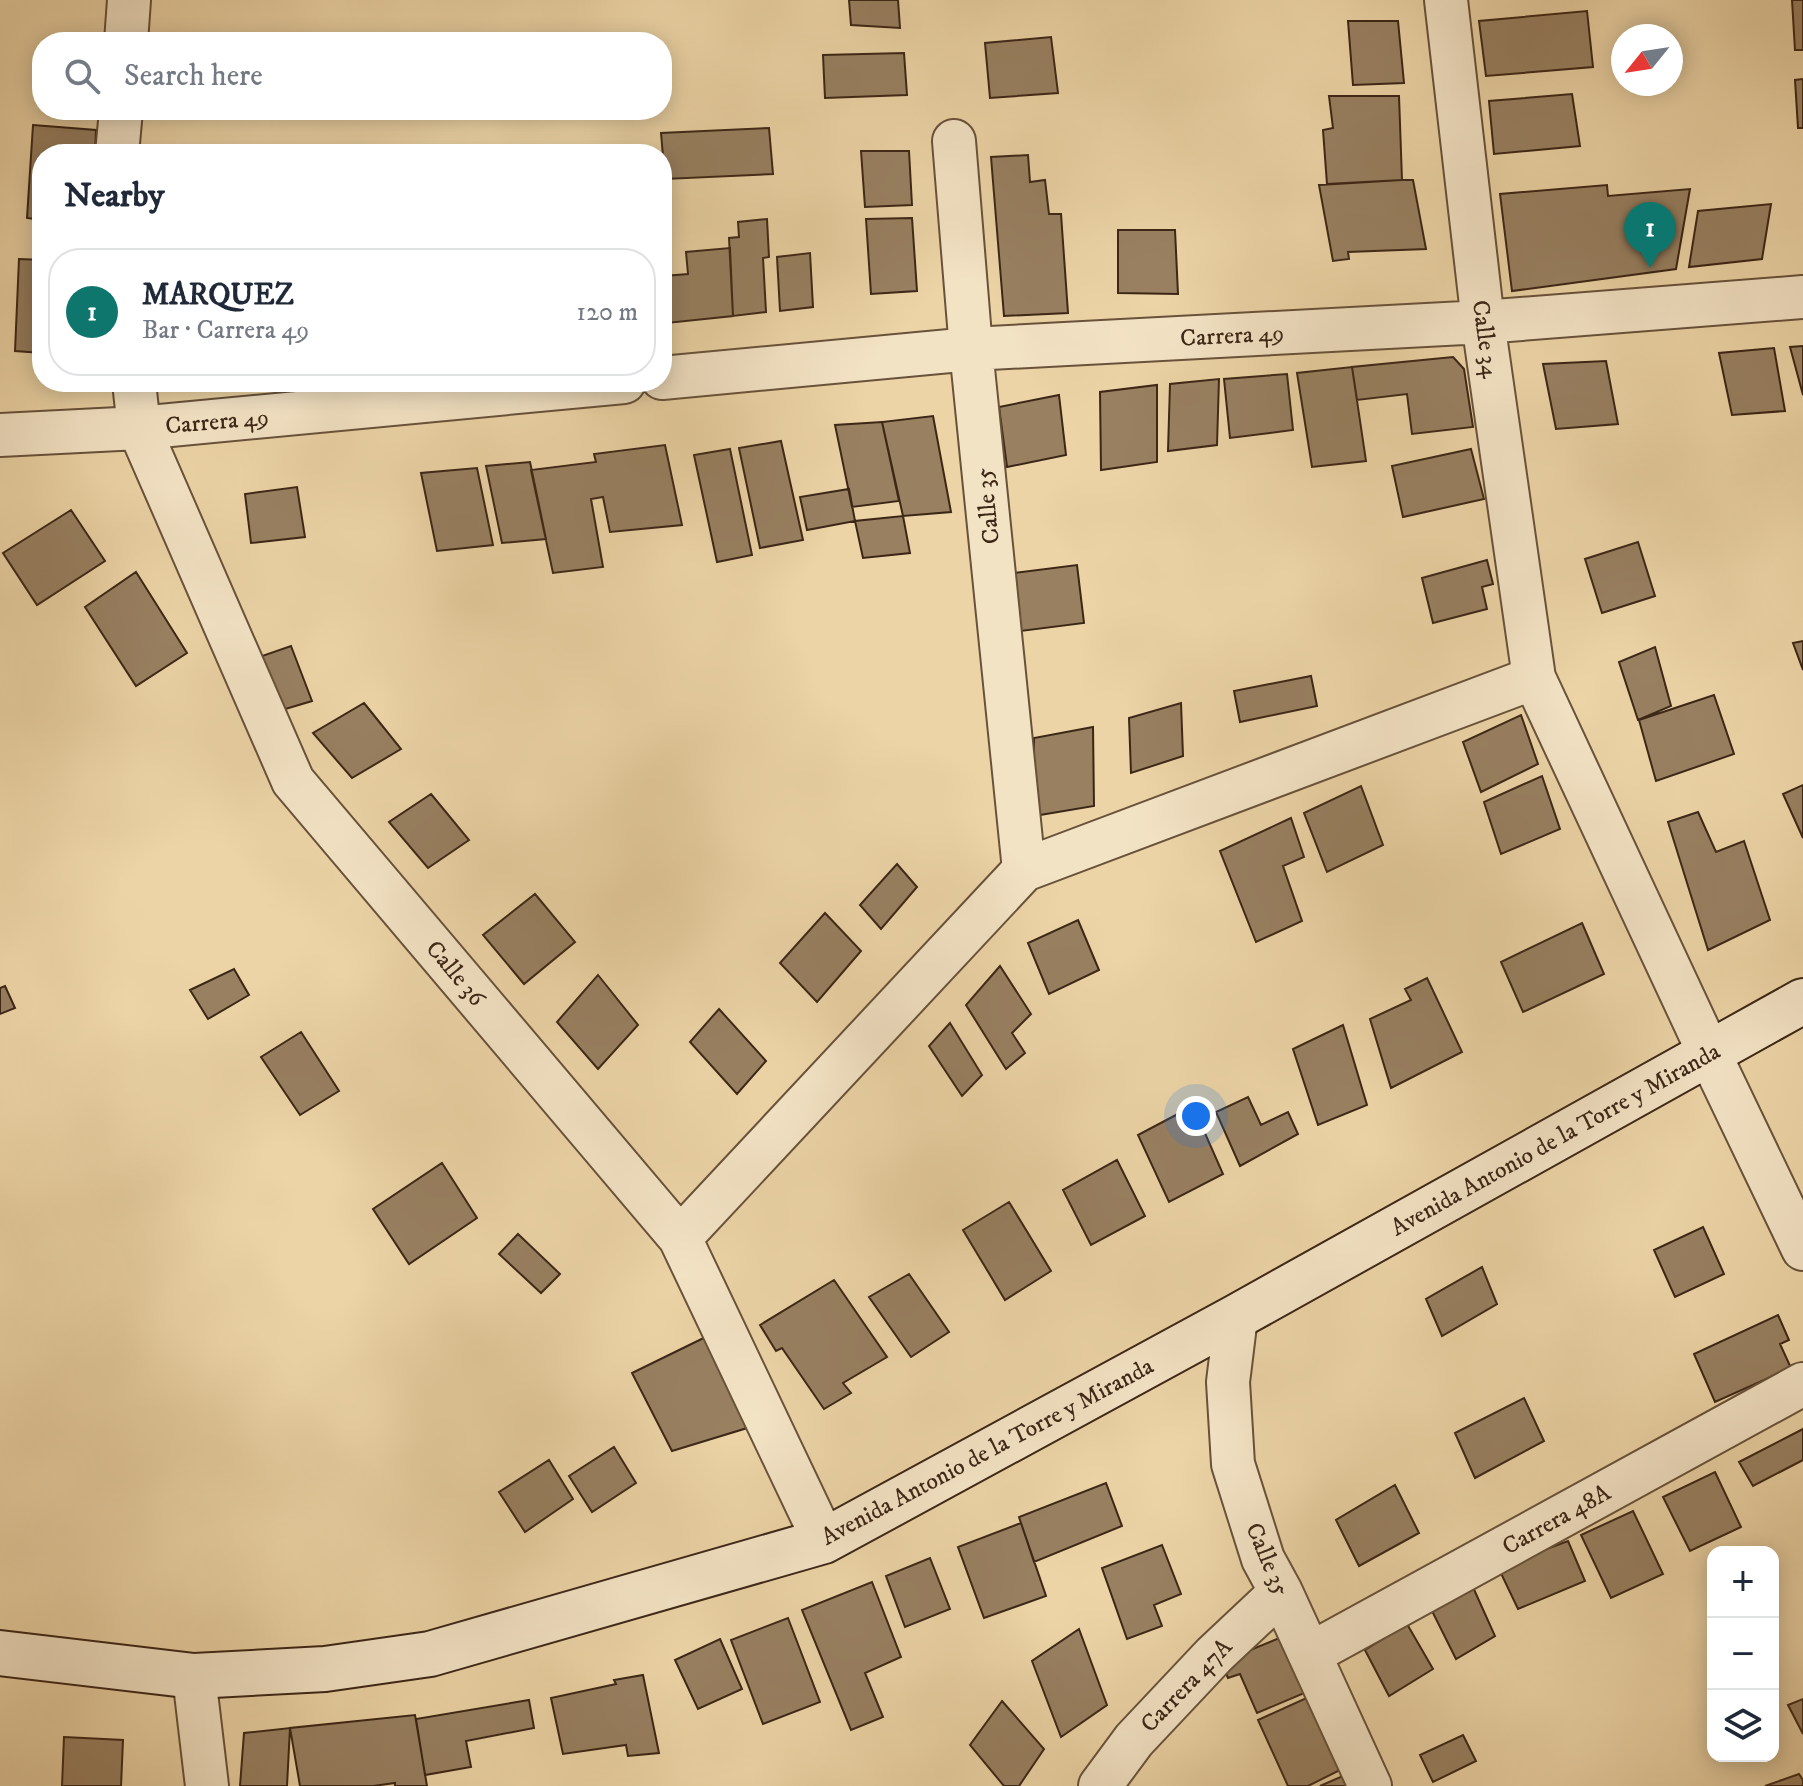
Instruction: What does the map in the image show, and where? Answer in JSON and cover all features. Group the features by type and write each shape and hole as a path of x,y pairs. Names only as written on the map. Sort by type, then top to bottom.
{"main road":[{"name":"Avenida Antonio de la Torre y Miranda","path":"0,1653 194,1676 325,1669 430,1654 824,1541 1236,1317 1803,1001"}],"street":[{"path":"127,32 129,0"},
{"name":"Calle 34","path":"1446,0 1483,322 1534,678 1803,1249"},
{"path":"118,144 120,120"},
{"name":"Calle 35","path":"954,141 971,349 1024,870"},
{"name":"Carrera 49","path":"672,377 971,349 1483,322 1803,297"},
{"name":"Calle 36","path":"135,392 139,428 293,781 680,1238 824,1541"},
{"name":"Carrera 49","path":"0,435 139,428 519,392"},
{"path":"680,1238 1024,870 1534,678"},
{"name":"Calle 35","path":"1236,1317 1228,1382 1233,1464 1263,1559 1370,1786"},
{"name":"Carrera 48A","path":"1310,1654 1803,1384"},
{"name":"Carrera 47A","path":"1100,1786 1134,1740 1214,1655 1281,1592"},
{"path":"194,1676 207,1786"}],"building":[{"path":"849,0 898,0 900,28 851,25"},
{"path":"1792,0 1803,0 1803,50 1795,50"},
{"path":"1587,11 1593,67 1486,76 1479,21"},
{"path":"1348,21 1398,21 1404,83 1353,85"},
{"path":"1051,37 1058,93 990,98 985,43"},
{"path":"904,53 907,95 825,98 823,55"},
{"path":"1803,79 1803,128 1798,128 1795,80"},
{"path":"1572,94 1580,146 1494,154 1489,101"},
{"path":"1329,96 1399,96 1402,180 1327,184 1323,130 1333,128"},
{"path":"33,125 96,130 95,144 32,144 32,219 27,218"},
{"path":"769,128 773,174 672,179 672,144 662,144 661,133"},
{"path":"861,151 909,151 912,205 865,207"},
{"path":"1028,155 1030,182 1045,180 1049,214 1061,214 1068,313 1004,316 991,157"},
{"path":"1413,180 1426,249 1348,252 1349,259 1333,261 1319,185"},
{"path":"1607,185 1608,196 1690,189 1676,269 1512,291 1500,194"},
{"path":"1771,204 1762,259 1689,267 1698,211"},
{"path":"912,218 917,291 871,294 866,219"},
{"path":"767,219 769,257 763,258 766,312 733,316 729,238 739,237 738,222"},
{"path":"1118,230 1175,230 1178,294 1118,293"},
{"path":"730,248 733,316 672,322 672,275 688,274 686,252"},
{"path":"810,253 813,307 780,311 777,257"},
{"path":"19,259 32,260 32,352 15,351"},
{"path":"1803,346 1803,395 1790,347"},
{"path":"1774,348 1785,411 1732,415 1719,353"},
{"path":"1453,357 1464,369 1473,427 1412,434 1407,394 1357,400 1352,367"},
{"path":"1606,361 1618,424 1556,429 1543,364"},
{"path":"1352,367 1366,461 1312,467 1297,373"},
{"path":"1287,374 1293,430 1230,438 1224,379"},
{"path":"1219,379 1217,445 1168,451 1170,384"},
{"path":"1157,385 1157,462 1101,470 1100,392"},
{"path":"1059,395 1066,455 1007,467 999,407"},
{"path":"933,416 951,512 903,516 882,422"},
{"path":"882,422 899,501 852,507 835,425"},
{"path":"781,441 803,540 760,548 739,448"},
{"path":"665,445 682,525 610,532 603,497 591,499 603,567 553,573 531,470 596,462 594,454"},
{"path":"730,449 752,555 717,562 694,455"},
{"path":"1471,449 1484,499 1403,517 1392,466"},
{"path":"530,462 546,539 502,543 486,466"},
{"path":"477,468 493,545 437,551 421,473"},
{"path":"297,487 305,537 251,543 245,494"},
{"path":"849,489 855,521 807,530 800,497"},
{"path":"71,510 105,561 37,605 3,553"},
{"path":"903,516 910,553 863,558 855,521"},
{"path":"1638,542 1655,596 1602,613 1585,559"},
{"path":"1487,560 1493,584 1482,587 1487,609 1433,623 1422,578"},
{"path":"1077,565 1084,623 1021,631 1014,573"},
{"path":"136,572 187,653 136,686 85,607"},
{"path":"1803,641 1803,670 1793,643"},
{"path":"291,646 312,701 282,710 262,656"},
{"path":"1655,647 1671,706 1638,720 1619,662"},
{"path":"1311,676 1317,706 1240,722 1234,691"},
{"path":"1714,695 1734,754 1656,781 1639,720"},
{"path":"364,703 401,749 352,778 313,733"},
{"path":"1181,703 1183,756 1131,773 1129,718"},
{"path":"1521,715 1538,764 1481,792 1463,742"},
{"path":"1093,727 1094,806 1034,816 1034,738"},
{"path":"1542,776 1560,829 1501,854 1484,802"},
{"path":"1803,785 1803,838 1783,794"},
{"path":"1361,786 1383,845 1327,872 1304,813"},
{"path":"431,794 469,840 428,868 389,822"},
{"path":"1698,812 1716,852 1744,841 1770,920 1708,950 1668,822"},
{"path":"1291,818 1304,857 1283,866 1302,921 1256,942 1220,851"},
{"path":"897,864 917,887 881,929 860,905"},
{"path":"535,894 575,942 524,984 483,935"},
{"path":"825,913 861,951 817,1002 780,963"},
{"path":"1078,920 1099,970 1049,994 1028,943"},
{"path":"1582,923 1604,974 1523,1012 1501,962"},
{"path":"1000,966 1031,1014 1012,1033 1025,1053 1006,1069 966,1005"},
{"path":"234,969 249,995 208,1019 190,990"},
{"path":"598,975 638,1025 598,1069 557,1022"},
{"path":"1427,978 1462,1052 1391,1088 1370,1019 1411,1000 1405,989"},
{"path":"5,986 15,1008 0,1014 0,988"},
{"path":"719,1009 766,1061 737,1094 690,1042"},
{"path":"950,1023 982,1075 962,1096 929,1046"},
{"path":"1343,1025 1367,1105 1318,1125 1293,1049"},
{"path":"301,1032 339,1091 300,1115 261,1057"},
{"path":"1248,1097 1261,1125 1288,1112 1298,1134 1240,1166 1216,1112"},
{"path":"1193,1106 1223,1174 1169,1202 1138,1135"},
{"path":"1117,1160 1145,1216 1091,1245 1063,1190"},
{"path":"442,1163 477,1218 409,1264 373,1209"},
{"path":"1009,1202 1051,1271 1005,1300 963,1230"},
{"path":"1703,1227 1724,1274 1675,1297 1654,1250"},
{"path":"518,1234 560,1274 541,1293 499,1254"},
{"path":"1482,1267 1497,1304 1442,1336 1426,1299"},
{"path":"909,1274 949,1332 911,1357 869,1297"},
{"path":"834,1280 887,1357 843,1383 851,1393 824,1409 782,1348 776,1351 760,1325"},
{"path":"1778,1315 1789,1340 1780,1344 1791,1368 1715,1402 1694,1354"},
{"path":"720,1330 757,1425 672,1451 632,1373"},
{"path":"1524,1398 1544,1441 1475,1478 1455,1433"},
{"path":"1803,1429 1803,1460 1753,1486 1739,1462"},
{"path":"614,1447 636,1483 592,1512 569,1476"},
{"path":"549,1460 573,1499 525,1532 499,1492"},
{"path":"1715,1472 1741,1527 1690,1551 1663,1497"},
{"path":"1106,1483 1122,1526 1034,1562 1019,1517"},
{"path":"1395,1485 1419,1533 1359,1566 1336,1520"},
{"path":"1633,1511 1663,1574 1611,1598 1581,1535"},
{"path":"1021,1523 1046,1596 984,1618 958,1547"},
{"path":"1568,1541 1585,1581 1518,1609 1498,1567"},
{"path":"1162,1545 1181,1594 1154,1605 1162,1626 1127,1639 1102,1568"},
{"path":"930,1558 950,1609 905,1627 886,1576"},
{"path":"872,1582 901,1657 865,1673 883,1717 851,1730 802,1610"},
{"path":"1472,1585 1495,1636 1456,1659 1431,1609"},
{"path":"788,1618 820,1702 763,1724 731,1640"},
{"path":"1407,1624 1433,1669 1389,1696 1365,1650"},
{"path":"1079,1629 1107,1705 1061,1737 1032,1661"},
{"path":"1282,1637 1309,1691 1257,1713 1240,1674 1228,1678 1221,1662"},
{"path":"720,1639 742,1689 698,1709 675,1660"},
{"path":"643,1675 659,1753 628,1756 626,1745 563,1754 551,1698"},
{"path":"1313,1695 1348,1766 1308,1786 1288,1786 1258,1720"},
{"path":"1803,1699 1803,1734 1788,1705"},
{"path":"529,1700 534,1728 466,1741 471,1767 425,1775 416,1719"},
{"path":"1002,1701 1044,1749 1019,1786 1004,1786 970,1745"},
{"path":"415,1715 427,1786 395,1786 395,1783 300,1786 290,1728"},
{"path":"290,1728 287,1786 240,1786 244,1733"},
{"path":"1463,1735 1476,1761 1433,1782 1420,1755"},
{"path":"64,1737 123,1740 121,1786 62,1786"},
{"path":"1352,1772 1359,1786 1320,1786"},
{"path":"1799,1774 1803,1786 1765,1786"}],"place":[{"name":"MARQUEZ","path":"1650,268"}]}
